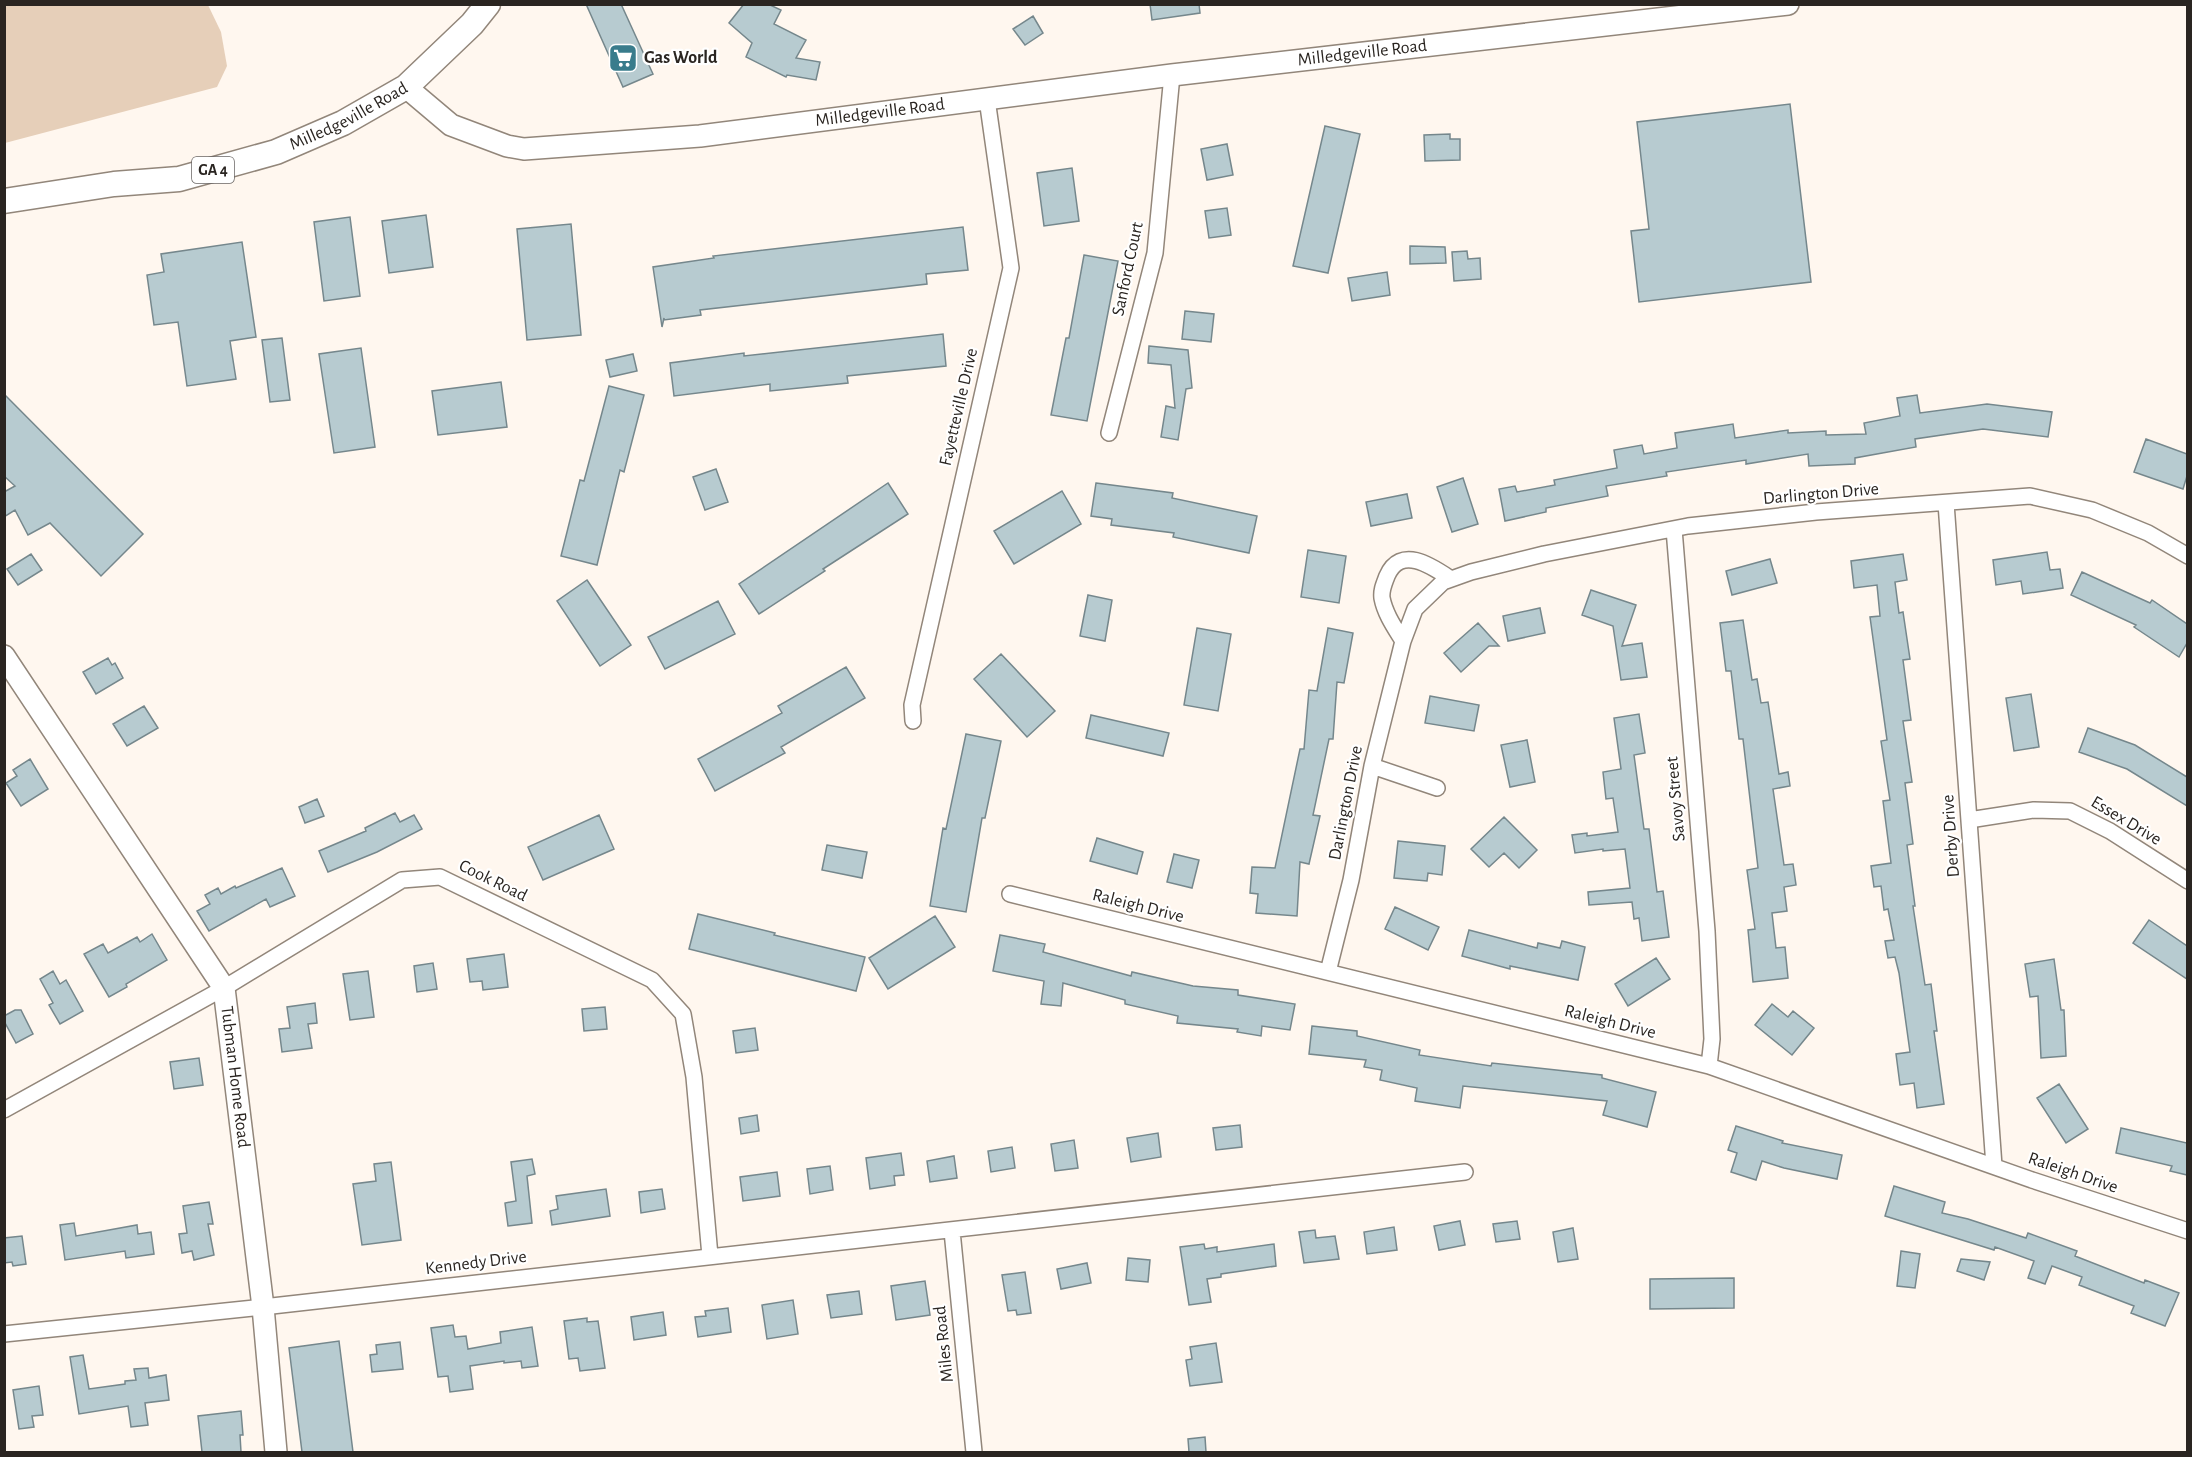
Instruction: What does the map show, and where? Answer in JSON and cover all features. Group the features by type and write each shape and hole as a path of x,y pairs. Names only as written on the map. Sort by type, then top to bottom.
{"main road":[{"name":"GA 4","path":"406,87 472,24 488,4"},
{"name":"Milledgeville Road","path":"4,201 114,184 179,179 269,154 343,123 406,87"}],"street":[{"name":"Milledgeville Road","path":"406,87 451,125 507,146 524,149 700,136 1172,75 1788,4"},
{"name":"Sanford Court","path":"1109,433 1155,253 1172,75"},
{"name":"Fayetteville Drive","path":"913,721 912,705 1011,268 987,99"},
{"name":"Darlington Drive","path":"1328,972 1351,880 1372,766 1402,641 1415,609 1443,582 1544,554 1674,529 1816,513 2030,496 2092,510 2148,533 2187,556"},
{"name":"Derby Drive","path":"1946,503 1994,1166"},
{"name":"Savoy Street","path":"1674,529 1707,931 1712,1039 1708,1066"},
{"path":"1402,641 1388,616 1383,599 1382,588 1389,571 1399,562 1412,560 1424,562 1451,579"},
{"name":"Tubman Home Road","path":"4,656 224,988 263,1307 276,1452"},
{"path":"1372,766 1437,788"},
{"name":"Essex Drive","path":"1969,820 2034,810 2070,811 2110,831 2187,881"},
{"name":"Cook Road","path":"4,1110 224,988 402,880 440,877 652,980 683,1014 694,1077 710,1256"},
{"name":"Raleigh Drive","path":"1010,894 1708,1066 2187,1231"},
{"name":"Kennedy Drive","path":"4,1334 952,1231 1465,1172"},
{"name":"Miles Road","path":"952,1231 974,1452"}],"shaded area":[{"path":"5,4 208,5 221,32 227,66 217,87 5,143"}],"building":[{"path":"586,4 621,4 653,74 623,87"},
{"path":"744,4 768,4 781,10 774,24 806,40 796,58 820,62 816,80 787,75 786,77 746,57 752,43 729,23"},
{"path":"1150,4 1199,4 1200,13 1152,20"},
{"path":"1033,16 1043,33 1025,45 1013,29"},
{"path":"1790,104 1811,282 1639,302 1631,231 1649,229 1637,122"},
{"path":"1325,126 1360,134 1328,273 1293,266"},
{"path":"1450,134 1450,139 1460,139 1460,160 1425,161 1424,135"},
{"path":"1227,144 1233,175 1207,180 1201,149"},
{"path":"1072,168 1079,221 1044,226 1037,173"},
{"path":"1227,208 1231,235 1209,238 1205,211"},
{"path":"426,215 433,267 389,273 382,221"},
{"path":"350,217 360,296 324,301 314,222"},
{"path":"571,224 581,335 527,340 517,229"},
{"path":"963,227 968,270 926,274 927,284 700,310 701,315 664,320 664,318 662,327 653,267 714,258 713,256"},
{"path":"242,242 256,337 230,341 236,379 187,386 178,322 154,325 147,275 164,272 161,254"},
{"path":"1410,246 1445,247 1446,263 1410,264"},
{"path":"1467,251 1468,259 1480,258 1481,279 1454,281 1452,252"},
{"path":"1084,255 1118,261 1087,421 1051,415 1066,338 1069,338"},
{"path":"1387,272 1390,295 1352,301 1348,278"},
{"path":"1185,311 1214,314 1211,342 1182,339"},
{"path":"943,334 946,366 847,376 848,383 770,391 770,384 674,396 670,363 744,353 744,356"},
{"path":"282,338 290,400 270,402 262,340"},
{"path":"1149,346 1188,350 1192,388 1186,389 1178,440 1161,437 1166,406 1175,408 1171,365 1148,363"},
{"path":"361,348 375,447 334,453 319,354"},
{"path":"633,354 637,371 610,377 606,360"},
{"path":"501,382 507,427 438,435 432,391"},
{"path":"609,386 644,395 624,472 620,470 597,565 561,556 580,480 584,481"},
{"path":"4,394 143,534 101,576 50,523 28,535 15,510 4,517 4,492 15,486 4,476"},
{"path":"1917,395 1920,413 1987,404 2052,412 2048,437 1983,429 1915,439 1916,447 1855,458 1855,464 1809,466 1808,454 1746,464 1746,460 1666,472 1667,476 1606,486 1608,496 1546,508 1546,512 1505,521 1499,489 1515,486 1517,492 1555,485 1554,480 1617,468 1614,450 1642,445 1644,454 1677,448 1675,433 1733,424 1735,438 1788,430 1788,433 1826,431 1826,435 1866,434 1864,423 1900,416 1897,398"},
{"path":"2146,439 2187,454 2187,476 2183,489 2134,472"},
{"path":"716,469 728,502 705,510 693,477"},
{"path":"1463,478 1478,524 1452,532 1437,487"},
{"path":"888,483 908,514 759,614 739,584"},
{"path":"1096,483 1173,493 1172,498 1257,516 1249,553 1173,537 1174,533 1111,525 1112,519 1091,516"},
{"path":"1062,491 1081,524 1014,564 994,531"},
{"path":"1407,494 1412,518 1371,526 1366,502"},
{"path":"1308,550 1346,556 1339,603 1301,597"},
{"path":"2047,552 2050,570 2060,569 2063,588 2023,594 2021,581 1996,585 1993,560"},
{"path":"31,554 42,570 18,585 7,569"},
{"path":"1903,554 1907,580 1895,582 1899,613 1903,612 1910,659 1903,660 1911,720 1903,721 1912,782 1905,783 1913,844 1907,845 1915,906 1913,906 1925,985 1931,984 1937,1031 1934,1031 1944,1104 1917,1108 1914,1083 1900,1085 1896,1054 1910,1052 1899,973 1895,957 1888,958 1885,941 1894,940 1888,909 1884,910 1881,886 1874,887 1871,866 1891,863 1883,801 1890,800 1881,741 1887,740 1870,617 1880,616 1877,585 1854,588 1851,561"},
{"path":"1770,559 1777,583 1732,595 1726,571"},
{"path":"2082,572 2150,603 2152,600 2187,624 2187,643 2179,657 2134,627 2136,625 2071,595"},
{"path":"587,580 631,645 600,666 557,601"},
{"path":"1591,590 1636,605 1622,646 1642,643 1647,677 1621,680 1613,626 1582,615"},
{"path":"1088,595 1112,600 1105,641 1080,636"},
{"path":"718,601 735,634 665,669 648,637"},
{"path":"1540,608 1545,633 1508,641 1503,616"},
{"path":"1743,620 1752,680 1757,679 1761,703 1768,702 1779,774 1788,772 1790,786 1773,789 1784,865 1793,864 1796,885 1784,887 1787,911 1772,913 1776,948 1785,947 1788,978 1753,982 1748,930 1755,929 1747,870 1758,868 1743,739 1739,739 1731,671 1726,671 1720,623"},
{"path":"1478,623 1499,646 1489,646 1461,672 1444,653"},
{"path":"1197,628 1231,634 1218,711 1184,705"},
{"path":"1328,628 1353,633 1344,683 1337,682 1333,739 1329,739 1313,815 1320,816 1309,864 1300,862 1297,916 1256,913 1258,894 1250,893 1252,867 1275,868 1300,749 1304,749 1309,690 1317,691"},
{"path":"1001,654 1055,711 1027,737 974,679"},
{"path":"108,658 112,665 115,663 123,678 96,694 83,672"},
{"path":"846,667 865,698 781,747 785,753 715,791 698,759 782,713 778,706"},
{"path":"2031,694 2039,747 2014,751 2006,698"},
{"path":"1430,696 1479,705 1474,731 1425,723"},
{"path":"144,706 158,728 127,746 113,724"},
{"path":"1639,714 1645,753 1634,755 1644,829 1649,829 1657,892 1663,891 1669,937 1642,941 1639,918 1634,919 1632,902 1589,905 1588,892 1630,888 1625,849 1575,853 1572,835 1587,833 1587,836 1618,832 1613,798 1606,799 1603,772 1621,769 1614,718"},
{"path":"1091,715 1169,733 1163,756 1086,738"},
{"path":"2088,728 2135,745 2187,777 2187,806 2127,769 2079,752"},
{"path":"966,734 1001,741 985,818 982,818 966,912 930,906 943,828 946,829"},
{"path":"1527,740 1535,782 1510,787 1501,745"},
{"path":"30,759 48,789 21,806 6,783 17,776 13,770"},
{"path":"317,799 324,816 305,823 299,807"},
{"path":"395,813 400,822 414,815 422,829 377,852 328,872 319,851 366,831 365,828"},
{"path":"599,815 614,849 543,880 528,847"},
{"path":"1504,817 1537,850 1519,868 1504,853 1489,867 1471,849"},
{"path":"1097,838 1143,852 1137,874 1090,861"},
{"path":"1398,841 1445,846 1442,875 1428,873 1427,881 1394,878"},
{"path":"827,845 867,852 862,878 822,870"},
{"path":"1174,854 1199,860 1192,888 1167,882"},
{"path":"282,868 295,896 270,907 266,899 209,931 197,911 210,904 205,895 218,888 221,894 235,886 236,888"},
{"path":"1395,907 1439,927 1428,950 1385,929"},
{"path":"698,914 865,957 856,991 689,949"},
{"path":"935,916 955,947 888,989 869,958"},
{"path":"2149,920 2187,946 2187,979 2133,943"},
{"path":"1469,930 1537,948 1538,943 1560,948 1562,941 1585,947 1578,980 1510,966 1510,969 1462,956"},
{"path":"152,934 167,960 126,984 127,987 109,997 84,954 103,944 108,953 137,937 140,942"},
{"path":"1000,935 1045,944 1043,952 1131,976 1132,972 1193,986 1238,990 1238,995 1295,1004 1290,1030 1262,1026 1261,1036 1237,1032 1238,1029 1177,1023 1178,1016 1125,1004 1125,1000 1063,983 1061,1006 1041,1004 1044,981 993,971"},
{"path":"504,954 508,987 483,990 482,981 470,982 467,959"},
{"path":"1656,958 1670,979 1628,1006 1615,984"},
{"path":"2054,959 2061,1010 2064,1010 2066,1056 2041,1058 2038,996 2030,997 2025,964"},
{"path":"433,963 437,989 417,992 414,966"},
{"path":"53,971 60,984 66,980 83,1011 60,1024 49,1005 53,1003 40,979"},
{"path":"368,971 374,1017 350,1020 343,974"},
{"path":"315,1003 317,1023 308,1024 312,1048 282,1052 279,1029 290,1028 287,1007"},
{"path":"1772,1004 1788,1017 1793,1011 1814,1028 1792,1055 1755,1025"},
{"path":"605,1007 607,1029 584,1031 582,1009"},
{"path":"15,1010 21,1010 33,1034 16,1043 4,1021 4,1016"},
{"path":"1312,1026 1357,1031 1357,1036 1420,1050 1419,1055 1491,1066 1492,1063 1602,1075 1602,1078 1656,1092 1647,1127 1603,1115 1607,1101 1463,1086 1460,1108 1415,1101 1417,1088 1380,1080 1382,1070 1364,1067 1366,1060 1309,1054"},
{"path":"755,1028 758,1050 736,1053 733,1031"},
{"path":"199,1058 203,1085 174,1089 170,1062"},
{"path":"2059,1084 2088,1129 2066,1143 2037,1098"},
{"path":"757,1115 759,1131 741,1134 739,1118"},
{"path":"1240,1125 1242,1147 1216,1150 1213,1128"},
{"path":"1736,1126 1783,1141 1782,1143 1842,1155 1837,1179 1762,1161 1756,1180 1731,1172 1737,1153 1728,1150"},
{"path":"2121,1128 2187,1143 2187,1175 2170,1171 2172,1166 2116,1153"},
{"path":"1158,1133 1161,1157 1131,1162 1127,1138"},
{"path":"1074,1140 1078,1168 1055,1171 1051,1144"},
{"path":"1012,1147 1015,1168 991,1172 988,1151"},
{"path":"901,1153 904,1175 894,1176 895,1185 870,1189 866,1158"},
{"path":"954,1156 957,1178 930,1182 927,1161"},
{"path":"532,1159 535,1174 527,1176 532,1223 508,1226 505,1203 516,1201 511,1162"},
{"path":"391,1162 401,1240 362,1245 353,1184 376,1181 374,1164"},
{"path":"830,1166 833,1190 810,1194 807,1169"},
{"path":"777,1172 780,1196 743,1201 740,1177"},
{"path":"1894,1186 1945,1202 1942,1213 2026,1238 2028,1233 2077,1251 2075,1256 2144,1283 2145,1280 2179,1293 2165,1326 2131,1313 2134,1306 2079,1285 2082,1277 2052,1266 2045,1284 2028,1278 2034,1261 1995,1247 1994,1250 1885,1216"},
{"path":"606,1189 610,1216 552,1225 550,1211 558,1209 556,1196"},
{"path":"662,1189 665,1209 641,1213 639,1192"},
{"path":"209,1202 213,1224 208,1224 214,1255 194,1260 192,1251 182,1253 179,1234 187,1233 183,1206"},
{"path":"1460,1221 1465,1245 1439,1250 1434,1226"},
{"path":"1517,1221 1520,1239 1496,1242 1493,1224"},
{"path":"74,1223 76,1236 137,1225 138,1234 151,1232 154,1254 126,1258 125,1251 65,1260 60,1225"},
{"path":"1394,1227 1397,1250 1367,1254 1364,1232"},
{"path":"1573,1228 1578,1259 1558,1262 1553,1232"},
{"path":"1315,1230 1316,1238 1335,1236 1339,1259 1304,1263 1299,1232"},
{"path":"22,1236 26,1264 13,1266 12,1262 4,1263 4,1238"},
{"path":"1204,1244 1205,1249 1217,1247 1217,1252 1274,1244 1276,1266 1221,1274 1221,1277 1207,1279 1211,1302 1189,1305 1180,1247"},
{"path":"1901,1251 1920,1254 1915,1288 1897,1286"},
{"path":"1128,1258 1150,1260 1148,1282 1126,1280"},
{"path":"1961,1259 1990,1262 1984,1280 1957,1271"},
{"path":"1087,1263 1091,1283 1061,1289 1057,1269"},
{"path":"1025,1272 1031,1313 1017,1315 1016,1310 1008,1311 1002,1275"},
{"path":"1734,1278 1734,1308 1650,1309 1650,1279"},
{"path":"925,1281 930,1315 896,1320 891,1286"},
{"path":"859,1291 862,1314 831,1318 827,1295"},
{"path":"793,1300 798,1334 767,1339 762,1305"},
{"path":"728,1308 731,1332 698,1337 695,1317 706,1316 705,1311"},
{"path":"663,1312 666,1335 634,1340 631,1317"},
{"path":"587,1318 587,1322 598,1321 605,1368 580,1371 578,1358 569,1359 564,1321"},
{"path":"453,1325 455,1337 466,1336 468,1349 501,1343 500,1332 532,1327 538,1366 522,1368 521,1361 504,1363 504,1361 470,1366 473,1389 450,1392 448,1376 438,1377 431,1328"},
{"path":"339,1341 353,1452 302,1452 289,1348"},
{"path":"400,1342 403,1369 372,1372 370,1355 377,1354 376,1345"},
{"path":"1216,1343 1222,1382 1190,1386 1186,1360 1192,1359 1190,1347"},
{"path":"83,1355 89,1389 125,1384 125,1381 136,1380 134,1369 148,1368 149,1378 166,1375 169,1400 145,1403 148,1425 131,1427 128,1406 79,1414 70,1357"},
{"path":"39,1386 43,1415 32,1416 34,1427 19,1429 13,1390"},
{"path":"241,1411 243,1435 240,1435 241,1452 202,1452 198,1416"},
{"path":"1205,1437 1206,1452 1189,1452 1188,1439"}],"place":[{"name":"Gas World","path":"623,58"}]}
